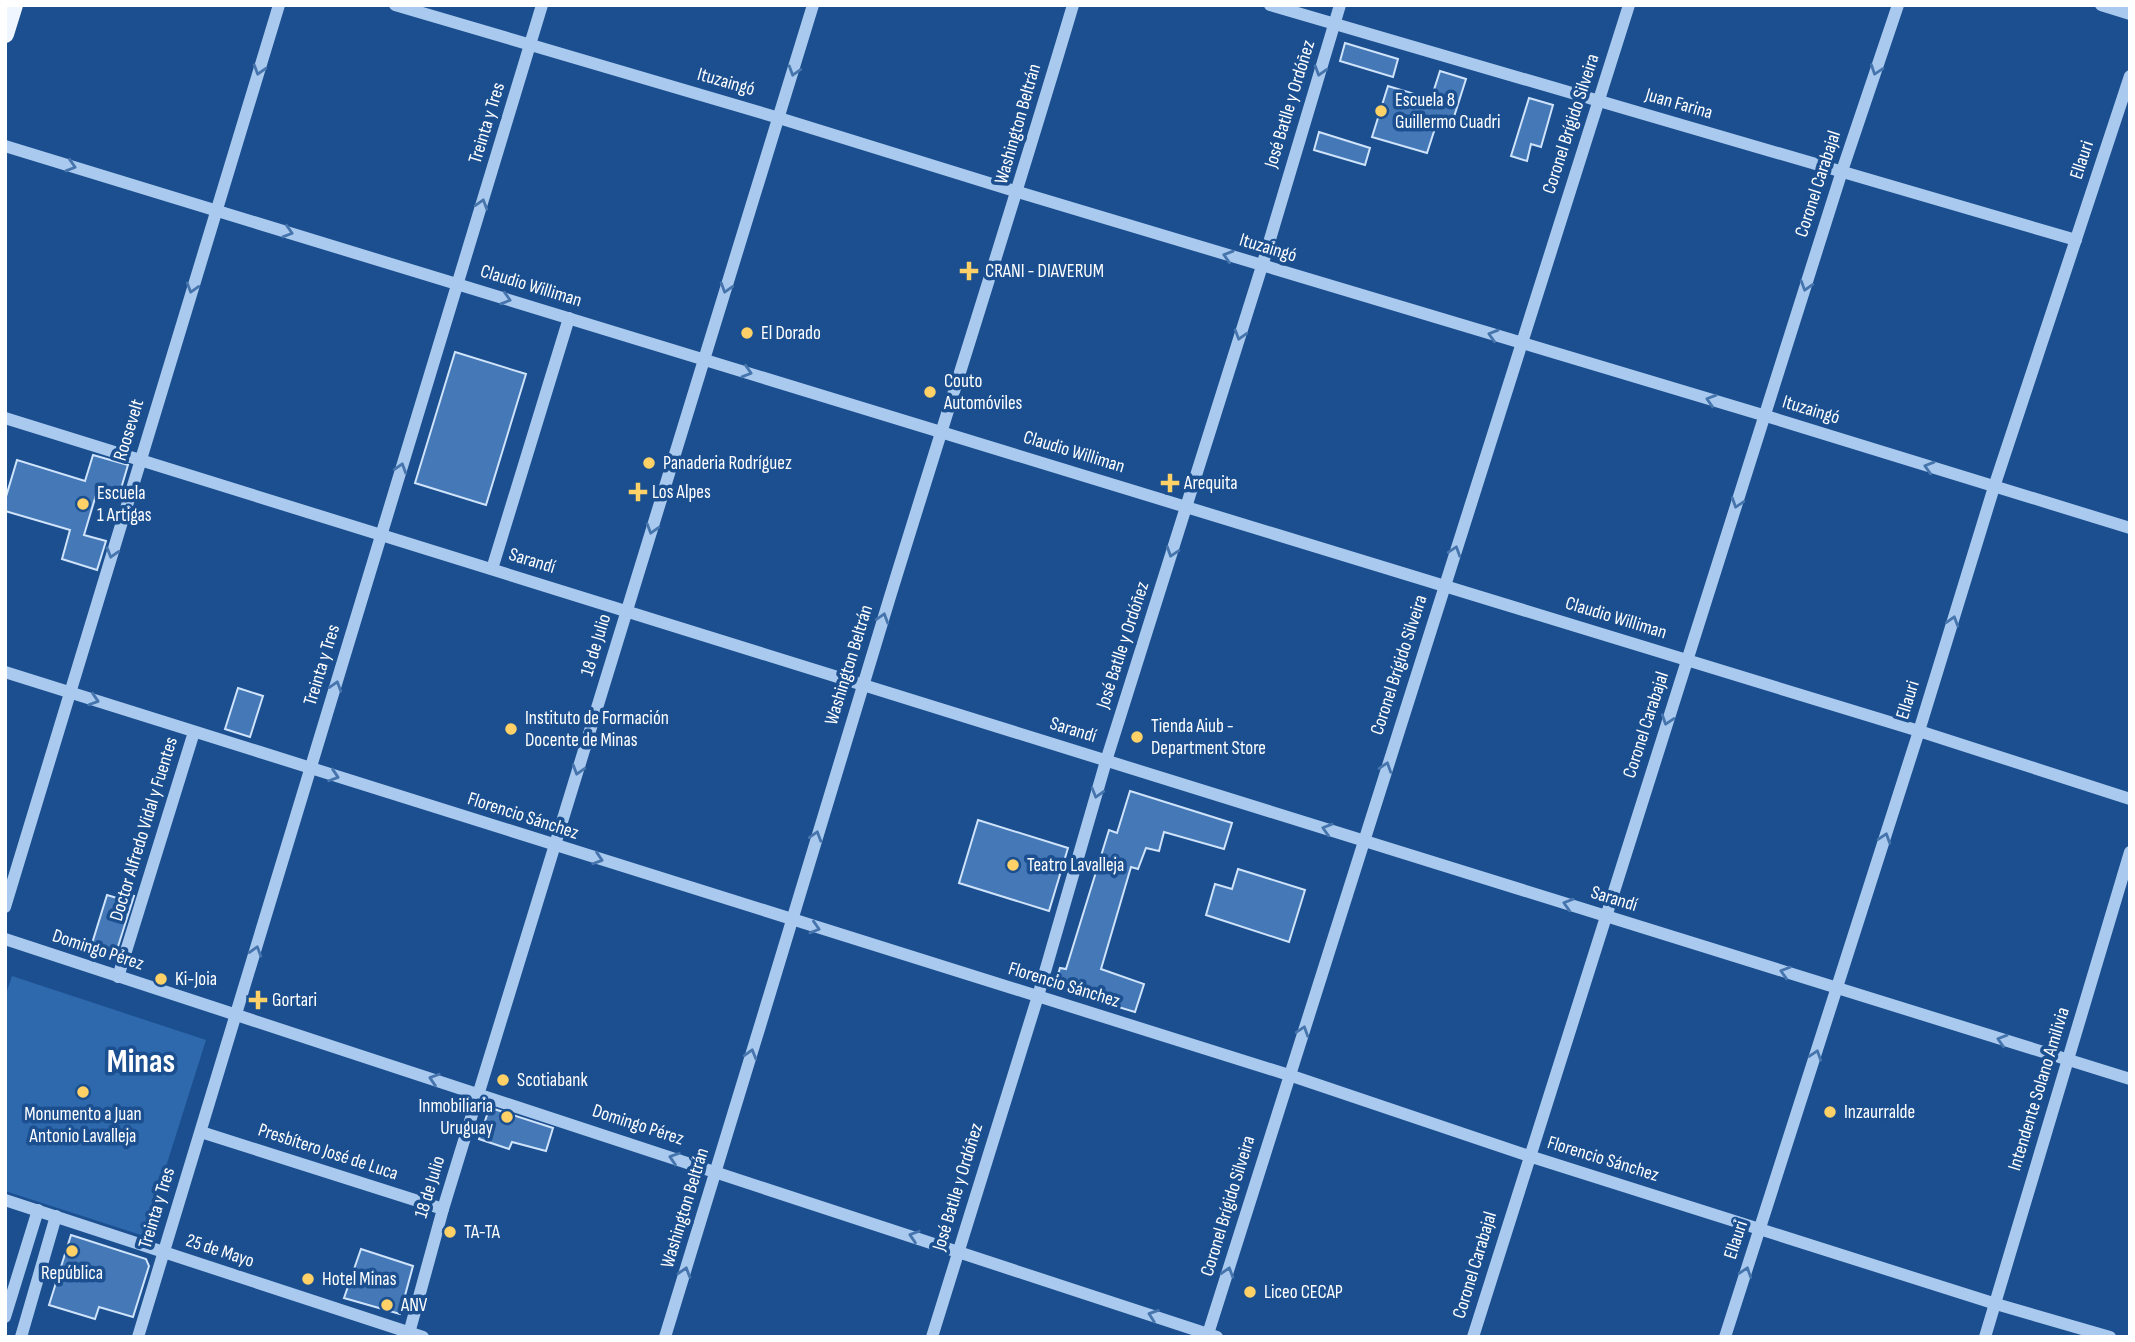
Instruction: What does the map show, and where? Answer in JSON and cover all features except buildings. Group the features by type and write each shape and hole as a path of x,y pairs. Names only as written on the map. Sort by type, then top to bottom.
{"main road":[{"path":"5,34 14,5"}],"street":[{"name":"Roosevelt","path":"5,907 279,5"},
{"name":"Ituzaingó","path":"395,5 530,47 779,118 2130,528"},
{"name":"Treinta y Tres","path":"138,1337 542,5"},
{"name":"18 de Julio","path":"408,1334 443,1209 813,5"},
{"name":"Washington Beltrán","path":"665,1337 790,920 1018,192 1073,5"},
{"name":"Juan Farina","path":"1270,5 2076,240"},
{"name":"José Batlle y Ordóñez","path":"932,1337 1340,5"},
{"name":"Coronel Brígido Silveira","path":"1211,1336 1289,1076 1629,5"},
{"name":"Coronel Carabajal","path":"1473,1337 1842,171 1898,5"},
{"path":"2101,5 2130,14"},
{"name":"Ellauri","path":"1725,1337 1919,731 1994,487 2130,76"},
{"name":"Claudio Williman","path":"5,146 1444,585 2130,799"},
{"path":"492,569 569,318"},
{"name":"Sarandí","path":"5,418 2130,1079"},
{"name":"Florencio Sánchez","path":"5,672 1038,996 1996,1304 2110,1337"},
{"name":"Doctor Alfredo Vidal y Fuentes","path":"118,977 194,732"},
{"name":"Intendente Solano Amilivia","path":"1985,1337 2130,852"},
{"name":"Domingo Pérez","path":"5,939 958,1250 1211,1336"},
{"name":"Presbítero José de Luca","path":"201,1132 443,1209"},
{"name":"25 de Mayo","path":"5,1200 408,1334 424,1337"},
{"path":"5,1317 38,1210"},
{"path":"21,1337 56,1216"}],"shaded area":[{"path":"12,976 206,1040 144,1236 5,1191 5,997"}],"place":[{"name":"Escuela 8 Guillermo Cuadri","path":"1381,111"},
{"name":"CRANI - DIAVERUM","path":"969,271"},
{"name":"El Dorado","path":"747,333"},
{"name":"Couto Automóviles","path":"930,392"},
{"name":"Panaderia Rodríguez","path":"649,463"},
{"name":"Arequita","path":"1170,483"},
{"name":"Los Alpes","path":"638,492"},
{"name":"Escuela 1 Artigas","path":"83,504"},
{"name":"Instituto de Formación Docente de Minas","path":"511,729"},
{"name":"Tienda Aiub - Department Store","path":"1137,737"},
{"name":"Teatro Lavalleja","path":"1013,865"},
{"name":"Ki-Joia","path":"161,979"},
{"name":"Gortari","path":"258,1000"},
{"name":"Scotiabank","path":"503,1080"},
{"name":"Monumento a Juan Antonio Lavalleja","path":"83,1092"},
{"name":"Inzaurralde","path":"1830,1112"},
{"name":"Inmobiliaria Uruguay","path":"507,1117"},
{"name":"TA-TA","path":"450,1232"},
{"name":"República","path":"72,1251"},
{"name":"Hotel Minas","path":"308,1279"},
{"name":"Liceo CECAP","path":"1250,1292"},
{"name":"ANV","path":"387,1305"}],"district":[{"name":"Minas","path":"141,1062"}]}
